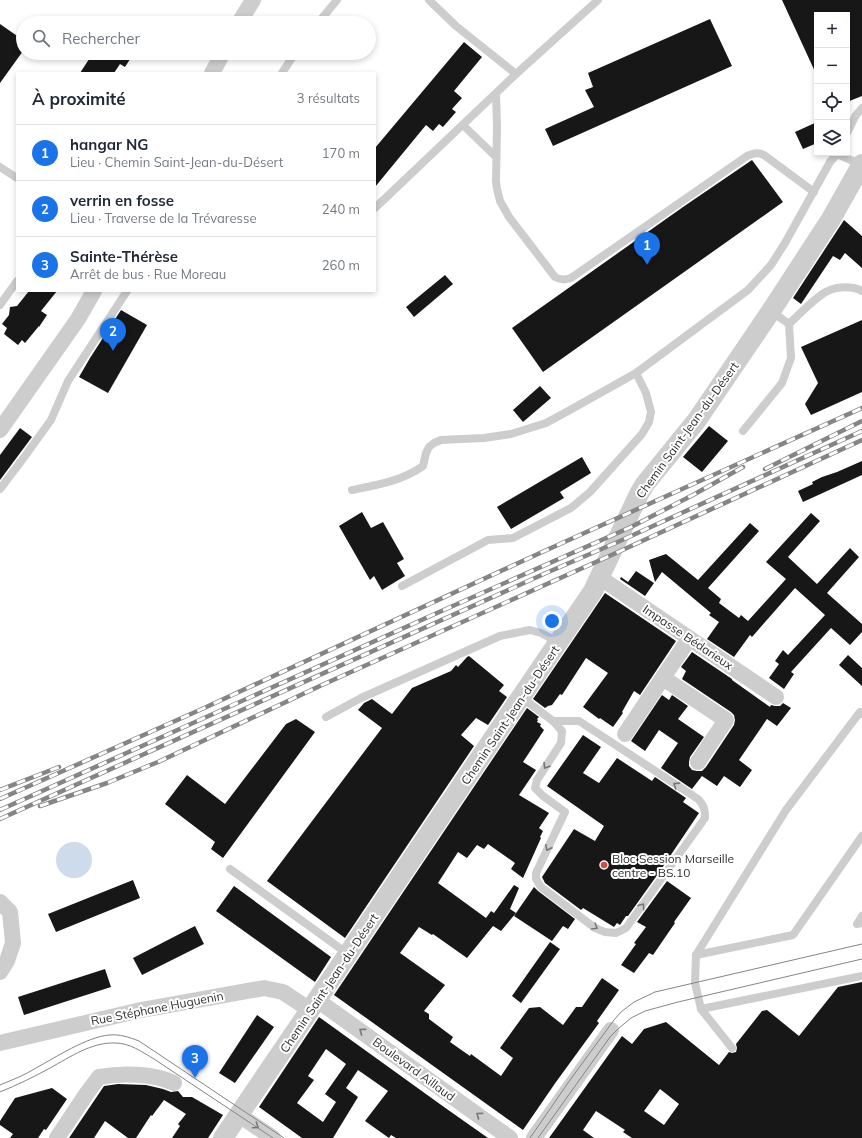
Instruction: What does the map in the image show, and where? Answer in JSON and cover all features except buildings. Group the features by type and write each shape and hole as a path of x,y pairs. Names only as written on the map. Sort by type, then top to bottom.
{"street":[{"path":"243,16 253,0"},
{"path":"213,72 219,60"},
{"name":"Chemin Saint-Jean-du-Désert","path":"223,1138 559,643 593,591 645,484 697,420 771,312 831,219 861,165"},
{"path":"0,430 78,319 93,292"},
{"name":"Impasse Bédarieux","path":"599,577 776,697"},
{"path":"625,734 689,639"},
{"path":"663,678 726,720 698,762"},
{"path":"0,902 10,912 13,943 7,961 0,972"},
{"name":"Rue Stéphane Huguenin","path":"0,1042 141,1010 264,988 283,992 314,1005"},
{"name":"Boulevard Aillaud","path":"314,1005 510,1138"},
{"path":"534,1138 611,1030"},
{"path":"57,1138 86,1093 99,1077 113,1074 134,1075 157,1078 174,1083"},
{"path":"239,1115 273,1138"}],"lane":[{"path":"324,16 337,0"},
{"path":"429,0 456,26 516,74"},
{"path":"376,207 516,74 598,0"},
{"path":"283,72 290,60"},
{"path":"496,94 497,189 500,201 509,217 555,276 560,279 564,280 571,278 747,156 754,153 764,155 814,192"},
{"path":"850,127 856,115 862,108"},
{"path":"463,125 496,157"},
{"path":"352,490 389,482 414,473 423,466 426,453 434,442 441,440 484,438 511,434 546,423 636,373 748,290 771,265 835,156"},
{"path":"842,156 861,165"},
{"path":"0,167 16,177"},
{"path":"0,305 16,282"},
{"path":"789,324 828,291 842,288 855,288 862,291"},
{"path":"0,489 51,420 68,381 126,292"},
{"path":"771,312 789,324"},
{"path":"744,431 782,383 791,358 789,324"},
{"path":"402,586 488,540 513,538 571,508 590,492 642,434 649,422 651,412 646,393 636,373"},
{"path":"326,717 361,698 500,636 530,630 541,633 559,643"},
{"path":"521,697 553,721 562,731 561,743 537,780 535,788 543,796 565,812 536,873 536,879 542,887 595,928 616,934 626,928 705,818 705,810 703,804 698,799 578,721 553,721"},
{"path":"732,1048 701,1009 695,983 696,955 786,810 860,712 862,714"},
{"path":"696,955 793,935 862,836"},
{"path":"230,869 348,954"},
{"path":"862,916 857,924 862,923"},
{"path":"701,1009 862,976"}],"water":[{"path":"74,842 87,847 92,860 87,873 74,878 61,873 56,860 61,847"}],"tram line":[{"path":"530,1138 614,1020 621,1012 634,1002 655,992 862,944"},
{"path":"538,1138 610,1037 631,1018 645,1011 678,1002 862,959"},
{"path":"0,1085 27,1073 91,1039 109,1035 120,1035 139,1041 284,1138"},
{"path":"0,1092 32,1078 73,1055 90,1048 106,1043 120,1043 136,1048 154,1059 273,1138"}],"railway":[{"path":"0,799 202,709 540,553 862,408"},
{"path":"765,469 862,421"},
{"path":"0,819 862,431"},
{"path":"40,806 107,783 158,762 322,685 616,553 862,440"},
{"path":"0,810 631,527 743,467"},
{"path":"0,790 59,767"}],"place":[{"name":"hangar NG","path":"647,265"},
{"name":"verrin en fosse","path":"113,351"},
{"name":"Bloc Session Marseille centre - BS.10","path":"604,865"},
{"name":"Sainte-Thérèse","path":"195,1078"}]}
